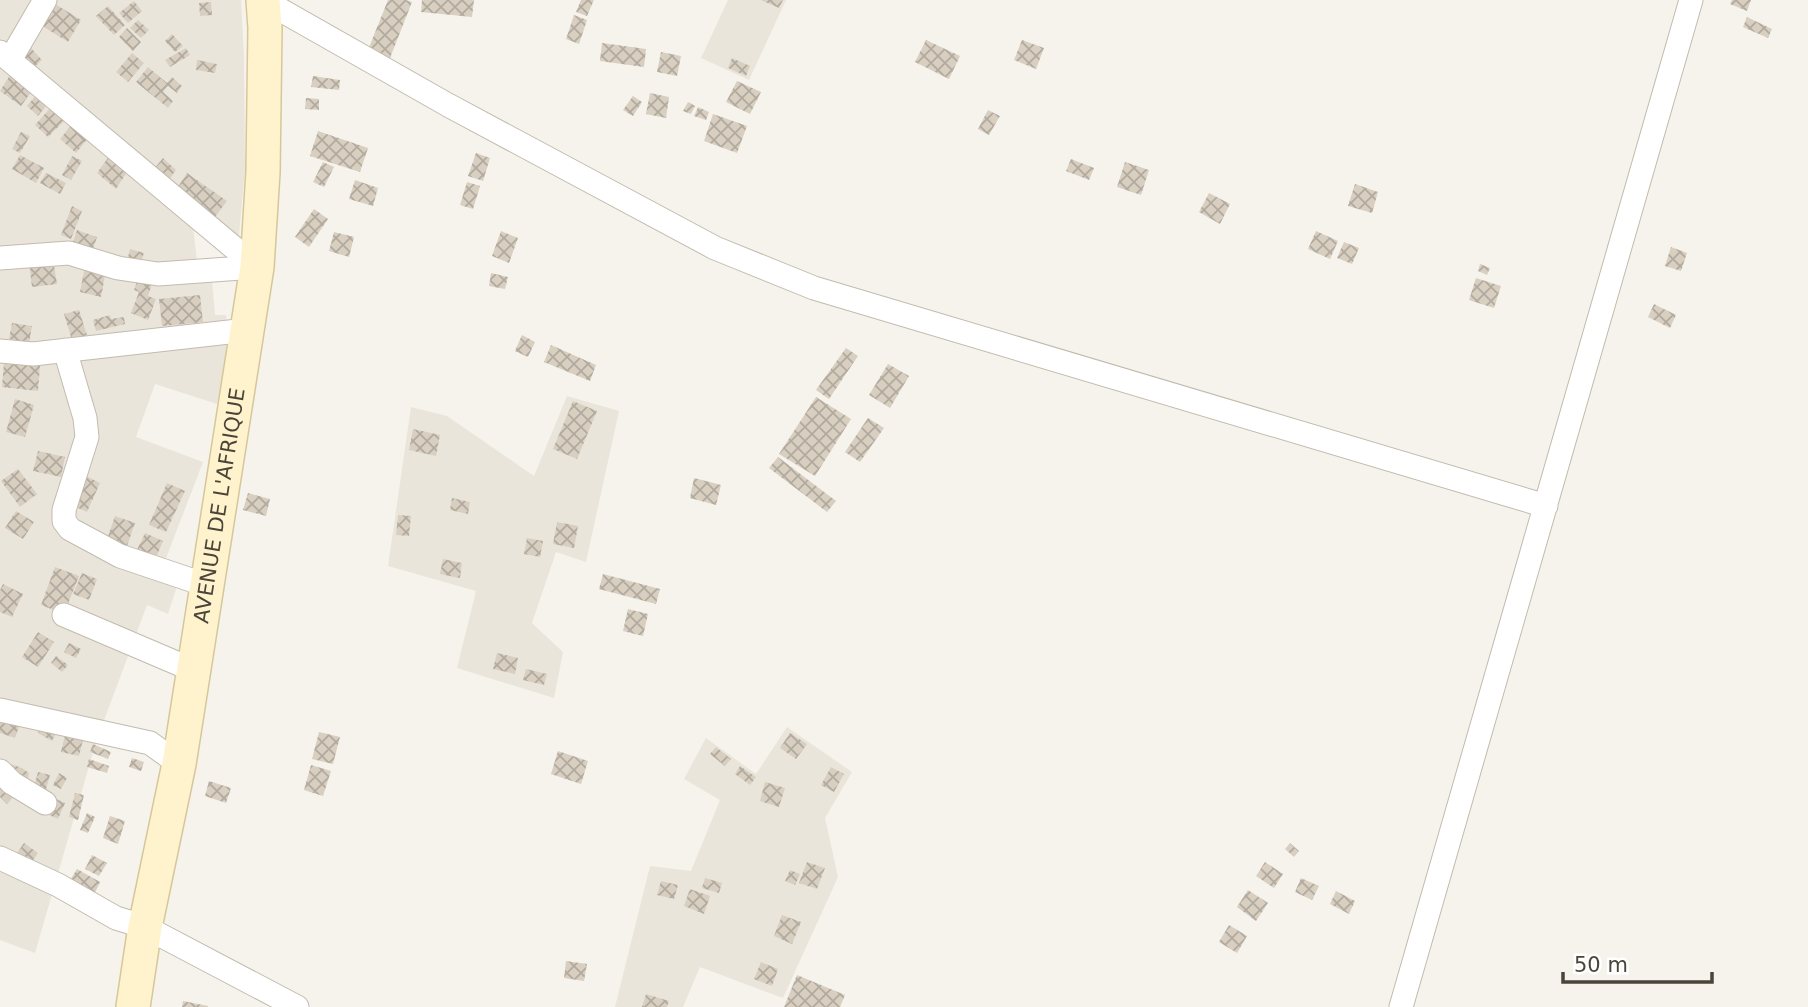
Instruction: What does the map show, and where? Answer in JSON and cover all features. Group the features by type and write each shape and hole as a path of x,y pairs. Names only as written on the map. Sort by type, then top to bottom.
{"main road":[{"name":"AVENUE DE L'AFRIQUE","path":"133,1007 145,928 179,764 257,267 263,172 263,0"}],"street":[{"path":"45,0 5,56 257,267"},
{"path":"263,0 448,105 715,248 814,288 1546,506"},
{"path":"1401,1007 1691,0"},
{"path":"0,258 69,253 118,268 158,274 257,267"},
{"path":"0,351 33,354 247,330"},
{"path":"65,350 85,418 87,437 64,510 64,521 70,529 120,556 206,585"},
{"path":"64,615 193,670"},
{"path":"0,710 150,743 179,764"},
{"path":"0,771 12,783 45,803"},
{"path":"0,858 58,885 116,918 145,928 297,1007"}],"shaded area":[{"path":"0,0 241,0 244,56 245,170 238,246 193,226 199,279 212,279 215,315 226,315 229,347 217,404 155,384 136,437 203,462 165,561 182,571 168,614 147,605 96,742 35,953 0,940"},
{"path":"728,0 786,0 749,80 701,58"},
{"path":"567,396 619,411 586,562 556,552 532,623 563,652 554,698 457,668 476,591 388,566 411,407 447,416 534,476"},
{"path":"787,727 852,772 825,818 838,877 783,998 700,967 683,1007 615,1007 650,866 691,871 720,800 684,779 706,738 756,774"}],"building":[{"path":"388,0 412,2 390,58 368,50"},
{"path":"422,0 474,0 472,17 421,12"},
{"path":"581,0 594,0 587,16 576,12"},
{"path":"761,0 783,0 779,8"},
{"path":"1732,0 1751,0 1747,11 1730,4"},
{"path":"134,1 142,11 128,23 119,13"},
{"path":"52,2 81,20 68,42 39,24"},
{"path":"211,2 212,15 200,16 199,3"},
{"path":"108,6 125,25 114,35 96,16"},
{"path":"574,15 587,20 579,44 566,39"},
{"path":"1747,17 1772,29 1768,38 1743,27"},
{"path":"138,20 149,30 141,38 130,28"},
{"path":"127,28 141,42 133,51 119,37"},
{"path":"172,34 183,46 175,52 165,41"},
{"path":"926,40 960,56 949,79 915,62"},
{"path":"1022,40 1044,48 1036,69 1014,60"},
{"path":"602,43 646,49 644,67 600,61"},
{"path":"30,47 42,60 31,70 19,58"},
{"path":"186,48 190,55 170,67 165,60"},
{"path":"661,52 681,56 677,76 657,72"},
{"path":"132,53 144,63 128,82 116,72"},
{"path":"732,58 750,66 746,76 728,68"},
{"path":"197,60 217,64 215,73 196,70"},
{"path":"148,67 167,83 172,77 182,86 177,93 168,86 163,92 173,101 168,108 136,82"},
{"path":"12,72 34,88 21,106 0,91"},
{"path":"313,76 340,80 339,90 311,87"},
{"path":"737,81 761,92 750,114 726,102"},
{"path":"38,93 49,102 38,116 27,106"},
{"path":"650,93 669,97 666,118 646,114"},
{"path":"633,96 642,102 633,116 623,110"},
{"path":"306,98 319,99 319,110 305,109"},
{"path":"688,102 695,106 691,114 683,111"},
{"path":"53,105 67,118 48,137 35,125"},
{"path":"698,107 709,112 706,120 694,116"},
{"path":"988,110 1000,116 989,135 978,129"},
{"path":"713,114 747,126 737,153 704,141"},
{"path":"73,123 89,137 76,153 60,139"},
{"path":"318,131 368,148 360,172 310,156"},
{"path":"21,132 30,136 20,153 12,149"},
{"path":"476,153 490,158 483,181 468,176"},
{"path":"20,155 44,168 36,183 12,169"},
{"path":"110,155 119,161 117,165 127,172 116,189 97,173"},
{"path":"72,156 82,161 71,180 62,175"},
{"path":"163,158 176,170 168,181 154,169"},
{"path":"1071,159 1094,168 1089,180 1066,171"},
{"path":"323,162 334,167 324,187 313,182"},
{"path":"1125,162 1149,170 1141,195 1117,187"},
{"path":"46,173 66,183 60,194 40,183"},
{"path":"187,173 227,201 215,217 176,190"},
{"path":"355,180 378,188 373,206 349,199"},
{"path":"467,182 480,186 473,209 460,205"},
{"path":"1355,184 1378,192 1372,213 1348,206"},
{"path":"1209,193 1230,204 1220,224 1199,212"},
{"path":"72,206 82,211 71,239 61,235"},
{"path":"314,209 328,219 309,247 295,237"},
{"path":"77,230 97,237 92,252 72,245"},
{"path":"501,231 518,238 509,263 492,256"},
{"path":"1316,231 1338,241 1330,259 1308,249"},
{"path":"334,232 354,237 349,257 329,251"},
{"path":"1344,242 1359,248 1352,264 1337,258"},
{"path":"1671,247 1687,253 1681,271 1665,266"},
{"path":"130,249 144,253 140,265 127,261"},
{"path":"53,259 57,284 32,287 29,263"},
{"path":"1480,264 1490,268 1487,275 1478,271"},
{"path":"85,266 106,270 101,297 80,292"},
{"path":"491,273 508,277 505,289 489,286"},
{"path":"1476,278 1501,286 1494,308 1469,300"},
{"path":"138,279 152,284 148,296 156,299 148,320 131,313 139,292 134,290"},
{"path":"200,295 203,322 162,326 159,299"},
{"path":"1654,304 1676,315 1670,328 1648,317"},
{"path":"79,310 87,335 72,340 64,314"},
{"path":"110,315 111,319 124,317 125,324 96,331 93,320"},
{"path":"12,323 32,326 29,343 9,339"},
{"path":"522,335 535,342 528,357 515,351"},
{"path":"551,345 596,365 590,381 544,362"},
{"path":"846,348 858,356 829,399 816,390"},
{"path":"4,362 40,366 38,391 2,387"},
{"path":"888,364 909,376 890,408 869,395"},
{"path":"816,397 851,419 815,476 779,454"},
{"path":"15,399 34,405 25,437 6,432"},
{"path":"573,401 597,411 577,459 553,449"},
{"path":"868,418 884,428 860,462 845,452"},
{"path":"413,429 440,435 436,456 409,450"},
{"path":"38,451 65,457 61,477 33,471"},
{"path":"778,457 836,501 827,512 769,468"},
{"path":"18,469 37,494 20,507 1,481"},
{"path":"82,474 100,483 87,512 69,504"},
{"path":"694,478 721,485 716,505 690,498"},
{"path":"167,483 185,491 166,532 149,525"},
{"path":"248,493 270,499 266,516 243,510"},
{"path":"452,498 470,502 468,514 450,510"},
{"path":"16,511 34,522 23,539 5,528"},
{"path":"398,515 411,516 409,536 396,535"},
{"path":"115,516 135,523 125,552 105,545"},
{"path":"557,522 578,526 574,548 553,544"},
{"path":"145,533 163,541 155,560 136,552"},
{"path":"527,538 543,541 540,557 524,554"},
{"path":"443,559 462,563 460,578 440,574"},
{"path":"55,567 79,576 64,614 41,605"},
{"path":"82,573 97,579 89,600 73,594"},
{"path":"603,574 660,589 656,604 599,589"},
{"path":"3,584 23,594 12,617 0,612 0,590"},
{"path":"628,609 648,614 643,636 623,631"},
{"path":"38,632 54,642 38,667 22,657"},
{"path":"69,643 81,649 76,658 64,652"},
{"path":"497,653 518,658 515,674 493,669"},
{"path":"56,656 68,665 62,672 51,663"},
{"path":"526,669 547,674 544,685 523,680"},
{"path":"0,714 21,721 15,738 0,733"},
{"path":"43,723 57,731 52,741 38,733"},
{"path":"319,732 340,737 333,764 312,759"},
{"path":"790,733 807,744 796,759 780,748"},
{"path":"65,735 83,740 79,756 61,752"},
{"path":"93,744 111,752 108,759 90,752"},
{"path":"716,747 731,759 725,766 710,754"},
{"path":"558,751 588,761 581,784 551,774"},
{"path":"132,758 144,762 141,771 129,767"},
{"path":"89,759 109,766 107,773 87,767"},
{"path":"8,763 29,773 28,779 25,782"},
{"path":"311,765 331,771 323,796 304,790"},
{"path":"740,766 756,777 750,785 735,774"},
{"path":"831,767 844,774 834,792 821,785"},
{"path":"38,772 50,775 44,797 32,794"},
{"path":"59,773 67,778 61,789 53,785"},
{"path":"209,781 231,788 226,803 205,796"},
{"path":"765,782 785,788 779,807 760,801"},
{"path":"0,786 13,797 7,804 0,797"},
{"path":"75,793 84,795 78,820 69,817"},
{"path":"56,799 65,803 58,819 49,815"},
{"path":"87,813 95,817 88,833 80,830"},
{"path":"110,816 125,821 118,844 103,838"},
{"path":"24,843 38,853 27,869 13,859"},
{"path":"1290,843 1299,851 1294,857 1285,849"},
{"path":"92,855 107,863 99,876 85,869"},
{"path":"807,862 825,868 817,889 799,883"},
{"path":"1265,862 1283,874 1274,888 1256,876"},
{"path":"77,869 100,882 94,895 69,882"},
{"path":"790,870 800,874 795,885 785,881"},
{"path":"705,878 722,883 719,893 702,888"},
{"path":"1301,878 1319,886 1312,900 1295,892"},
{"path":"661,881 678,885 674,899 657,895"},
{"path":"690,889 710,896 704,914 684,906"},
{"path":"1248,890 1268,903 1256,921 1237,907"},
{"path":"1336,891 1355,901 1349,914 1330,904"},
{"path":"782,915 801,922 792,944 774,936"},
{"path":"1229,925 1247,936 1237,953 1219,942"},
{"path":"566,961 587,964 584,981 564,978"},
{"path":"761,962 778,969 772,986 754,979"},
{"path":"797,975 845,995 840,1007 784,1007"},
{"path":"646,994 669,1001 667,1007 642,1007"},
{"path":"183,1001 208,1006 182,1007"}]}
